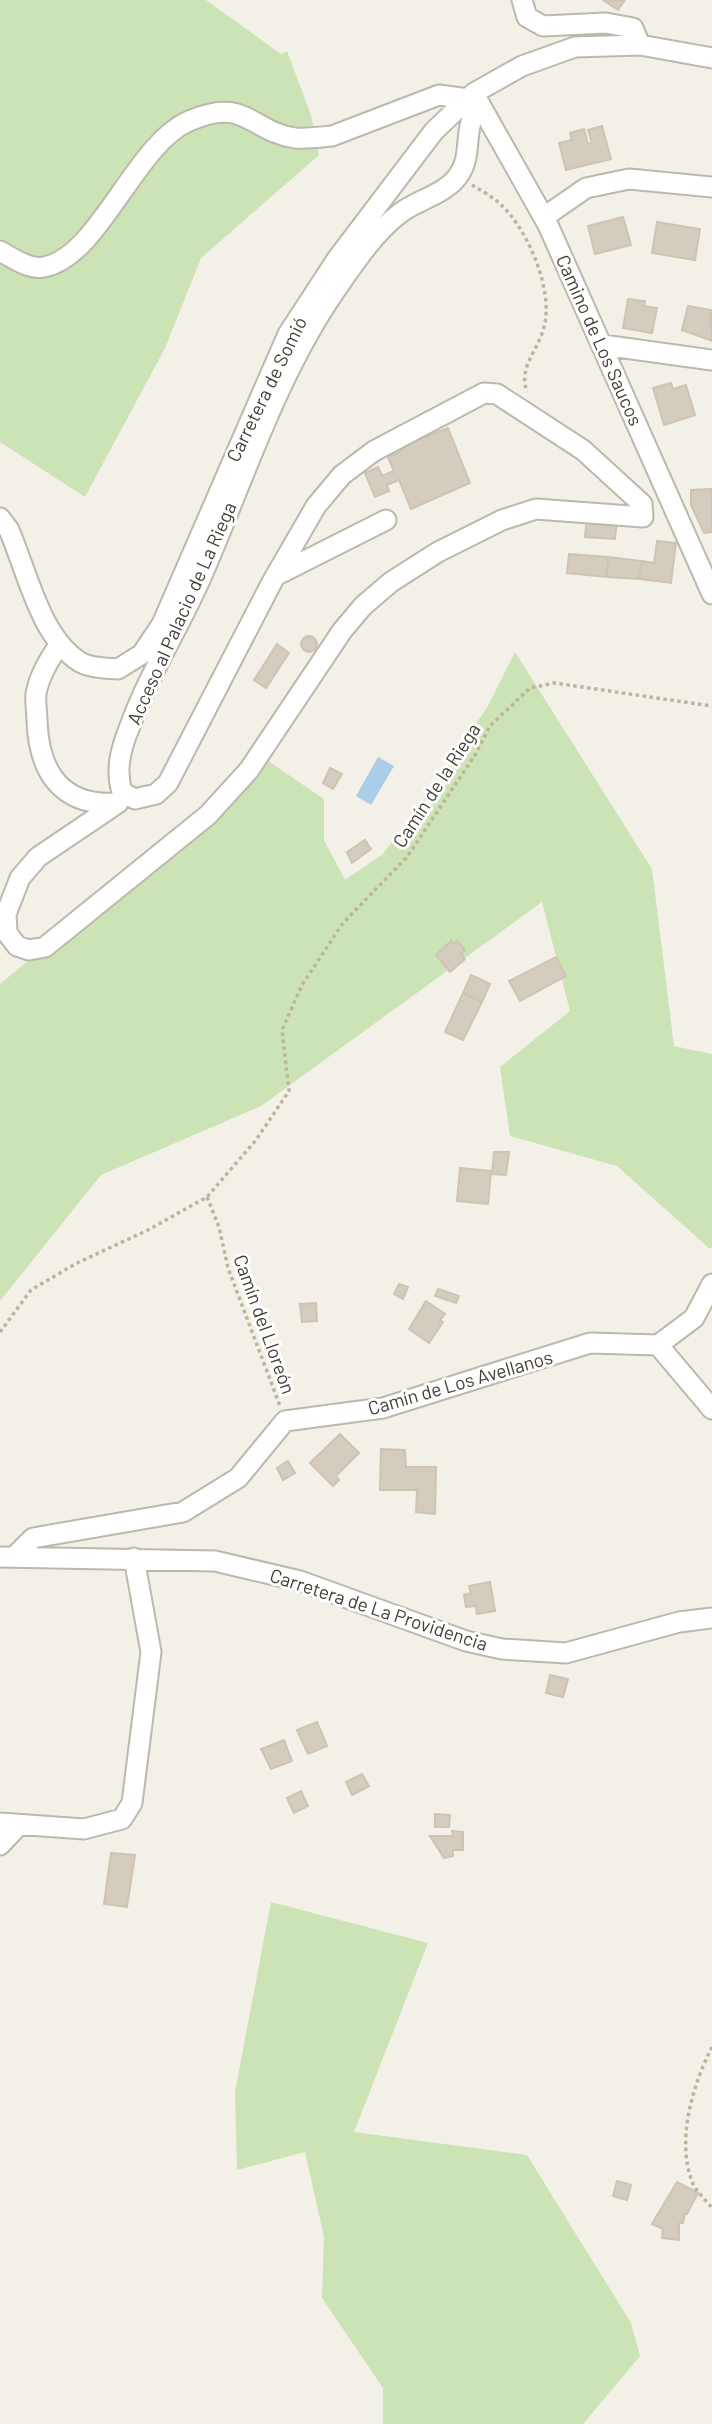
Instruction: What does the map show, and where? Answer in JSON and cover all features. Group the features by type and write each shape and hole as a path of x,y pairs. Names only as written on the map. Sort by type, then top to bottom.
{"street":[{"path":"522,0 527,17 544,26 606,23 633,29 640,45"},
{"name":"Carretera de Somió","path":"0,518 9,530 46,624 59,645 83,663 118,669 142,654 162,624 288,334 337,260 434,131 522,65 575,47 640,45 712,58"},
{"path":"0,251 21,263 44,267 70,254 159,144 187,121 235,111 294,138 316,138 332,136 439,95 474,99 461,173"},
{"name":"Camino de Los Saucos","path":"474,99 544,217 702,549 712,594"},
{"name":"Acceso al Palacio de La Riega","path":"123,799 117,777 130,725 177,632 281,390 310,332 335,291 385,226 401,212 450,184 461,173"},
{"path":"544,217 586,188 629,179 712,187"},
{"path":"603,345 712,360"},
{"path":"59,645 46,666 36,694 38,739 50,776 74,797 100,804 123,799 135,799 156,794 168,783 316,506 342,475 374,451 484,393 497,394 583,450 642,504 643,517 536,509 502,520 449,547 391,582 363,606 342,631 249,770 208,815 45,947 29,950 17,946 7,933 6,914 20,878 38,857 123,799"},
{"path":"277,575 386,520"},
{"path":"712,1284 694,1318 658,1345 712,1409"},
{"name":"Camín de Los Avellanos","path":"285,1420 383,1408 590,1343 658,1345"},
{"path":"7,1557 33,1538 183,1512 238,1478 285,1420"},
{"name":"Carretera de La Providencia","path":"7,1557 215,1561 300,1581 466,1641 502,1649 566,1653 679,1622 712,1618"},
{"path":"0,1845 10,1824 85,1829 112,1824 122,1819 132,1803 151,1652 135,1558"}],"path":[{"path":"461,173 469,183 500,203 515,222 536,259 546,296 545,326 523,374 526,391 534,399"},
{"name":"Camín de la Riega","path":"0,1332 31,1290 77,1262 148,1230 207,1197 256,1140 289,1091 282,1030 303,985 343,923 407,858 442,808 490,726 530,688 554,683 712,706"},
{"name":"Camín del Lloreón","path":"207,1197 219,1227 228,1268 247,1312 285,1420"},
{"path":"712,2047 699,2073 688,2122 687,2157 692,2183 712,2208"}],"green space":[{"path":"0,0 206,0 281,54 287,51 311,115 319,155 201,258 165,348 85,497 0,442"},
{"path":"515,652 652,869 674,1046 712,1054 712,1247 710,1249 617,1166 510,1136 500,1067 570,1011 542,902 261,1106 101,1175 0,1301 0,984 268,761 324,799 324,840 345,880 382,855 423,801 488,706"},
{"path":"271,1902 428,1943 354,2132 527,2155 631,2323 640,2356 583,2424 383,2424 383,2388 322,2298 324,2237 305,2152 237,2170 235,2092"}],"water":[{"path":"378,757 394,766 371,805 356,796"}],"building":[{"path":"603,0 625,0 618,10"},
{"path":"602,126 611,159 566,170 559,143 572,140 570,133 584,129 588,144 592,143 588,130"},
{"path":"623,217 631,245 595,254 588,226"},
{"path":"657,222 700,229 695,260 652,253"},
{"path":"628,299 645,301 644,306 657,308 652,333 623,328"},
{"path":"688,306 711,310 712,341 682,330"},
{"path":"671,383 673,389 686,385 695,415 664,425 653,388"},
{"path":"448,428 470,483 411,509 399,480 387,485 389,491 375,497 365,473 378,467 382,476 394,471 388,457 402,451 400,446"},
{"path":"712,489 712,532 704,533 691,505 691,490"},
{"path":"587,517 617,520 615,539 585,537"},
{"path":"657,541 676,543 671,583 639,579 642,561 654,563"},
{"path":"569,554 608,557 607,577 567,573"},
{"path":"608,557 642,561 639,579 607,577"},
{"path":"309,636 317,644 309,652 301,644"},
{"path":"277,644 289,653 266,688 254,680"},
{"path":"330,768 342,774 333,789 323,783"},
{"path":"365,840 371,849 352,863 347,852"},
{"path":"451,941 454,944 457,941 465,950 461,954 465,959 450,972 436,955"},
{"path":"556,957 566,976 520,1001 509,981"},
{"path":"471,975 490,984 482,1002 463,993"},
{"path":"463,993 482,1002 463,1040 445,1032"},
{"path":"494,1152 509,1152 506,1175 492,1174"},
{"path":"460,1168 491,1171 488,1204 457,1201"},
{"path":"399,1284 408,1287 403,1299 394,1294"},
{"path":"438,1289 459,1296 456,1303 435,1296"},
{"path":"426,1301 445,1314 440,1320 443,1322 429,1343 409,1329"},
{"path":"316,1303 317,1321 302,1322 300,1304"},
{"path":"340,1434 359,1453 336,1476 339,1480 333,1486 310,1463"},
{"path":"381,1449 405,1450 406,1467 436,1467 435,1514 416,1512 417,1490 380,1490"},
{"path":"288,1461 295,1473 283,1480 277,1468"},
{"path":"490,1582 495,1611 477,1614 476,1606 466,1607 464,1595 471,1593 469,1586"},
{"path":"550,1675 568,1679 563,1697 546,1693"},
{"path":"317,1722 327,1746 308,1754 297,1730"},
{"path":"284,1740 292,1761 271,1769 261,1749"},
{"path":"362,1774 369,1786 352,1795 346,1782"},
{"path":"301,1791 308,1806 294,1813 287,1798"},
{"path":"435,1814 450,1815 449,1827 435,1827"},
{"path":"452,1831 463,1832 463,1850 453,1850 453,1856 444,1858 430,1836 453,1836"},
{"path":"111,1853 135,1855 127,1907 104,1904"},
{"path":"617,2181 631,2185 627,2200 613,2196"},
{"path":"677,2182 698,2193 687,2214 685,2213 683,2223 679,2223 679,2240 662,2238 663,2229 652,2224"}]}
